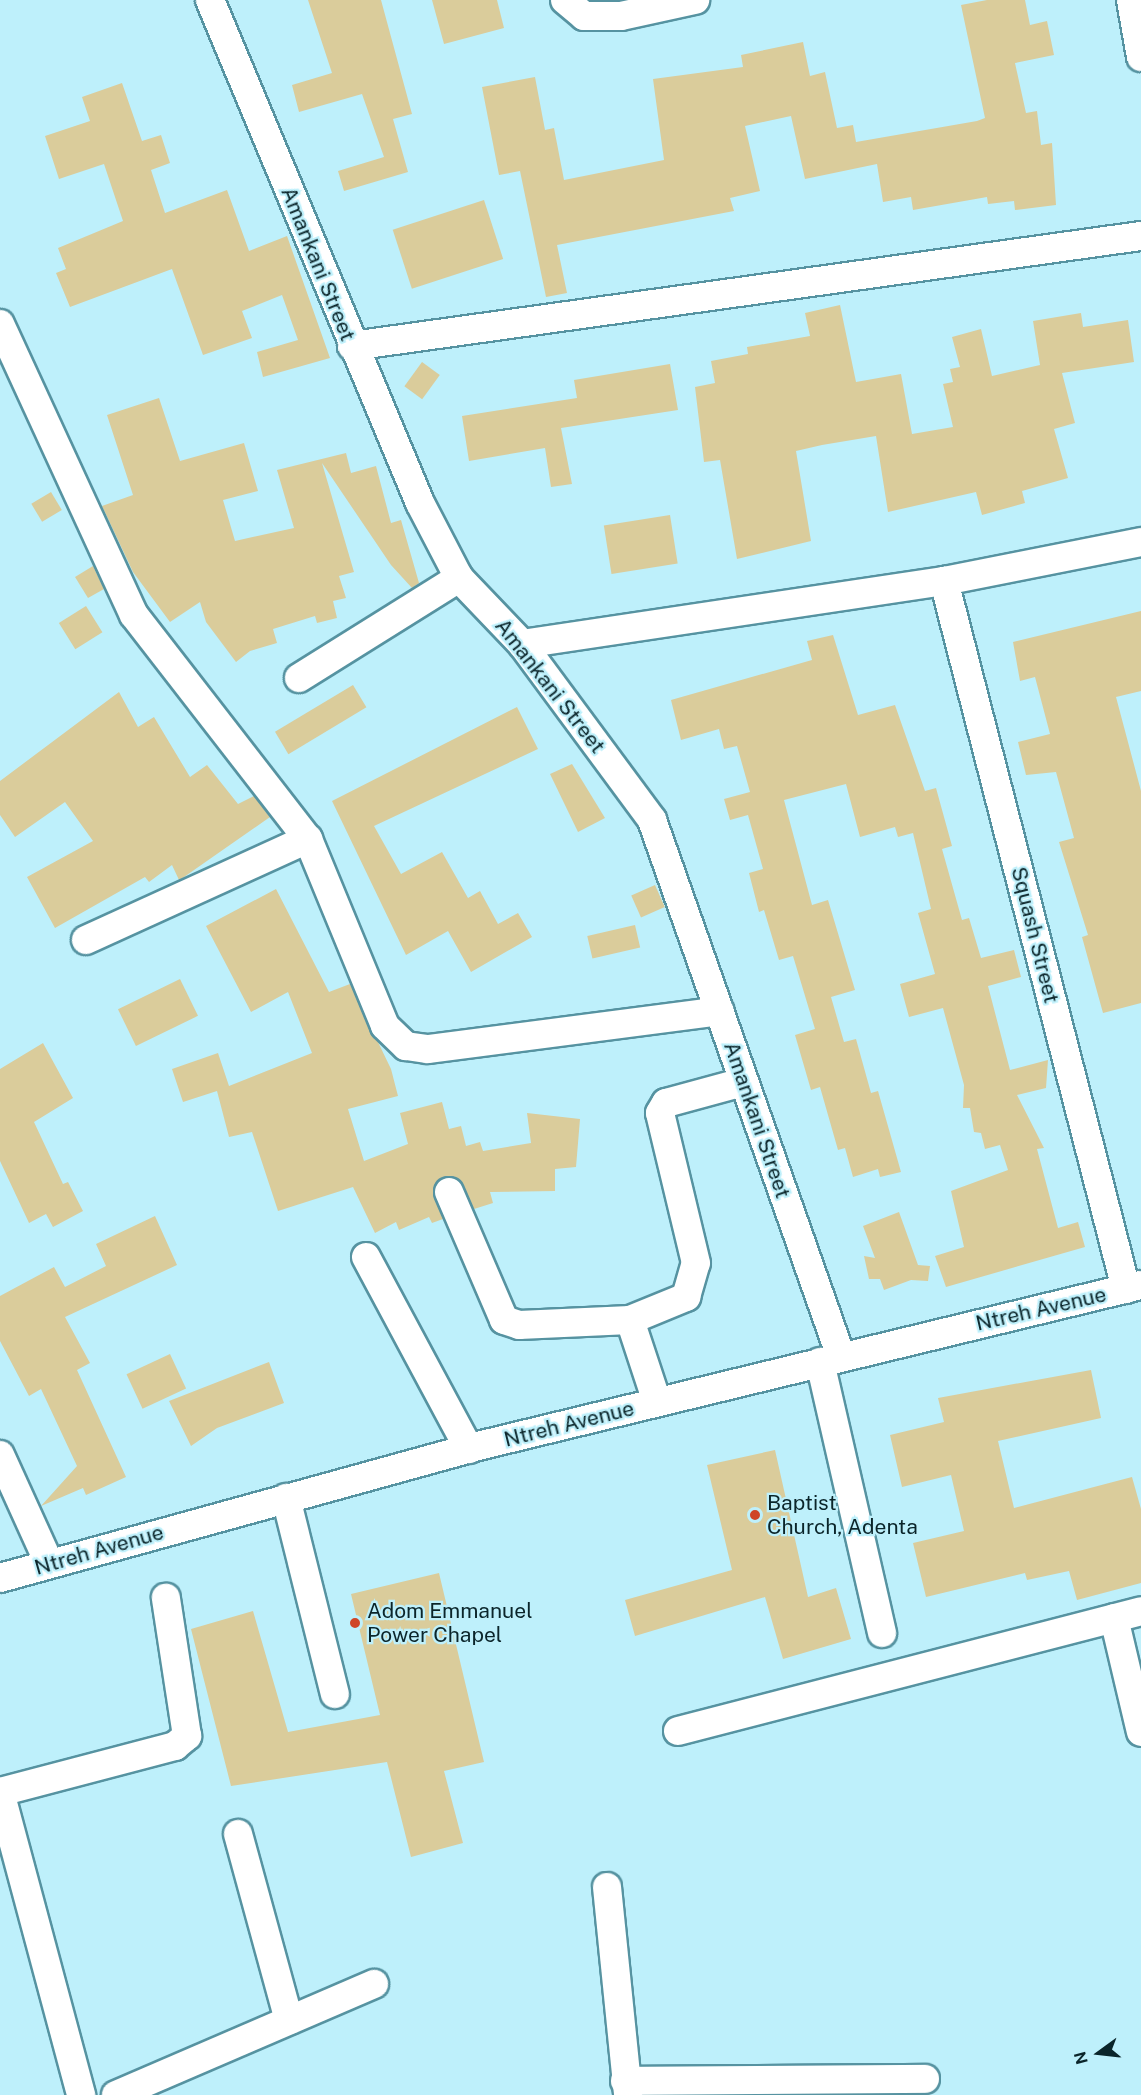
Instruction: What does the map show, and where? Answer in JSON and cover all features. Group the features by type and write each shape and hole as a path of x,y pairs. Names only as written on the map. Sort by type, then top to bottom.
{"street":[{"name":"Amankani Street","path":"210,0 352,346 420,503 459,578 522,644 652,820 720,1011 830,1358 882,1632"},
{"path":"564,0 584,16 621,16 695,0"},
{"path":"1131,0 1141,57"},
{"path":"352,346 1141,236"},
{"path":"0,324 134,615 308,839 385,1026 405,1046 428,1049 720,1011"},
{"path":"522,644 944,581 1141,542"},
{"path":"300,678 459,578"},
{"name":"Squash Street","path":"944,581 1133,1287"},
{"path":"86,940 308,839"},
{"path":"449,1192 504,1320 519,1325 630,1320 686,1297 696,1263 660,1113 666,1103 743,1082"},
{"path":"366,1257 469,1449"},
{"name":"Ntreh Avenue","path":"0,1578 469,1449 830,1358 1133,1287"},
{"path":"630,1320 657,1402"},
{"path":"0,1455 49,1563"},
{"path":"286,1498 335,1694"},
{"path":"81,2095 0,1792 175,1746 187,1736 166,1599"},
{"path":"678,1731 1128,1614 1141,1732"},
{"path":"238,1834 289,2020"},
{"path":"607,1887 626,2088 925,2079"},
{"path":"116,2095 374,1984"}],"building":[{"path":"308,0 381,0 412,114 393,119 408,172 344,191 338,171 384,157 362,94 299,112 292,85 332,73"},
{"path":"432,0 497,0 504,28 444,44"},
{"path":"987,0 1025,0 1030,25 1047,21 1054,55 1015,63 1026,113 1037,111 1041,145 1052,143 1056,205 1015,210 1014,201 988,204 987,197 913,210 911,197 883,202 877,164 805,179 791,116 745,126 760,191 730,198 734,211 557,245 567,293 546,297 520,171 499,175 482,87 535,77 545,130 554,128 564,180 664,160 653,79 743,67 741,55 803,42 810,76 825,72 837,128 853,125 856,142 985,118 961,5"},
{"path":"122,83 142,141 161,135 170,163 151,170 165,213 227,190 249,251 287,236 330,358 263,377 257,352 298,340 282,295 242,311 252,338 203,355 172,269 70,307 56,273 66,269 58,248 123,221 104,164 59,179 45,136 90,121 82,97"},
{"path":"484,200 503,259 412,289 393,230"},
{"path":"840,305 856,382 901,374 912,434 953,427 943,384 953,382 950,369 960,367 952,337 981,329 992,376 1040,365 1033,321 1081,313 1083,327 1128,320 1134,362 1062,373 1075,423 1054,429 1068,478 1022,491 1025,503 982,515 976,492 888,512 876,436 822,445 796,451 811,541 737,559 720,460 704,462 695,387 715,383 711,361 748,354 747,347 810,336 805,313"},
{"path":"422,362 440,375 422,399 404,386"},
{"path":"670,364 678,410 561,428 572,484 551,487 545,448 469,461 462,416 577,398 574,380"},
{"path":"159,398 180,461 244,443 258,491 223,500 235,541 294,528 277,470 346,453 351,473 376,466 391,523 401,520 419,583 412,588 391,565 322,463 354,572 339,576 346,598 333,601 337,618 317,623 315,616 273,629 277,643 250,651 236,662 206,622 200,602 170,622 133,572 102,506 133,495 107,415"},
{"path":"51,492 62,510 42,522 31,504"},
{"path":"670,515 678,563 611,574 604,525"},
{"path":"93,566 104,589 88,598 75,577"},
{"path":"86,606 102,632 75,649 59,623"},
{"path":"1141,611 1141,691 1116,697 1141,791 1141,1003 1103,1013 1082,937 1088,935 1059,842 1074,838 1056,772 1026,775 1018,742 1050,734 1035,677 1020,681 1013,642"},
{"path":"833,635 858,715 895,705 925,791 936,788 952,846 942,849 962,920 969,918 981,958 1014,950 1021,977 988,986 1010,1070 1048,1060 1046,1088 1017,1095 1044,1148 1037,1149 1058,1228 1078,1222 1085,1247 946,1287 935,1256 964,1247 951,1191 1008,1170 1000,1145 985,1149 981,1133 974,1132 970,1108 963,1108 964,1085 943,1008 909,1017 900,984 935,974 918,913 931,909 913,833 898,837 895,827 860,837 846,784 784,800 812,905 828,900 855,990 831,997 844,1042 856,1039 871,1093 878,1091 901,1172 880,1177 878,1169 853,1177 845,1148 838,1150 820,1087 811,1090 795,1035 815,1029 793,956 779,960 764,910 759,912 749,873 763,869 748,815 730,820 724,799 750,792 737,746 724,749 719,729 681,740 671,700 812,660 807,641"},
{"path":"353,685 366,707 288,754 275,732"},
{"path":"119,692 138,727 154,717 190,777 207,765 238,804 254,796 270,817 179,880 172,865 149,882 145,877 55,928 27,877 93,841 65,802 15,837 0,815 0,781"},
{"path":"517,707 538,749 374,826 401,874 442,852 468,898 480,891 498,924 518,913 532,937 471,972 448,931 406,955 332,801"},
{"path":"572,764 605,818 578,832 550,774"},
{"path":"655,885 665,907 641,918 631,896"},
{"path":"276,889 329,992 350,984 391,1069 398,1096 348,1109 364,1161 408,1144 400,1113 442,1102 449,1129 461,1126 466,1146 480,1142 483,1151 531,1143 527,1113 580,1119 576,1167 555,1169 555,1191 490,1192 493,1203 474,1209 459,1179 443,1177 433,1191 443,1219 432,1223 429,1217 399,1230 396,1222 375,1233 353,1187 278,1211 252,1132 229,1137 217,1091 183,1102 172,1069 218,1053 229,1086 312,1053 288,992 251,1012 206,926"},
{"path":"635,925 640,947 592,958 587,936"},
{"path":"180,979 198,1016 136,1046 118,1009"},
{"path":"43,1043 73,1098 34,1122 63,1184 68,1182 83,1211 53,1227 46,1214 29,1223 0,1161 0,1069"},
{"path":"899,1212 918,1265 930,1266 928,1281 911,1280 884,1290 880,1279 869,1279 864,1256 875,1258 863,1226"},
{"path":"155,1216 177,1265 65,1317 90,1363 77,1370 126,1477 86,1495 83,1488 41,1506 77,1466 41,1389 29,1396 0,1341 0,1296 54,1267 65,1287 106,1266 96,1244"},
{"path":"170,1354 186,1388 143,1409 126,1374"},
{"path":"269,1362 284,1403 217,1428 191,1446 169,1401"},
{"path":"1091,1370 1101,1418 998,1441 1014,1508 1132,1477 1141,1509 1141,1583 1077,1600 1069,1571 1027,1580 1025,1573 926,1597 913,1543 964,1531 951,1475 902,1487 890,1435 944,1422 938,1398"},
{"path":"775,1450 808,1597 836,1588 851,1639 783,1659 765,1597 635,1636 625,1600 732,1570 707,1465"},
{"path":"439,1573 484,1762 444,1771 463,1843 411,1857 387,1762 231,1786 191,1629 253,1611 288,1732 380,1715 351,1594"}],"place":[{"name":"Baptist Church, Adenta","path":"755,1515"},
{"name":"Adom Emmanuel Power Chapel","path":"355,1623"}]}
